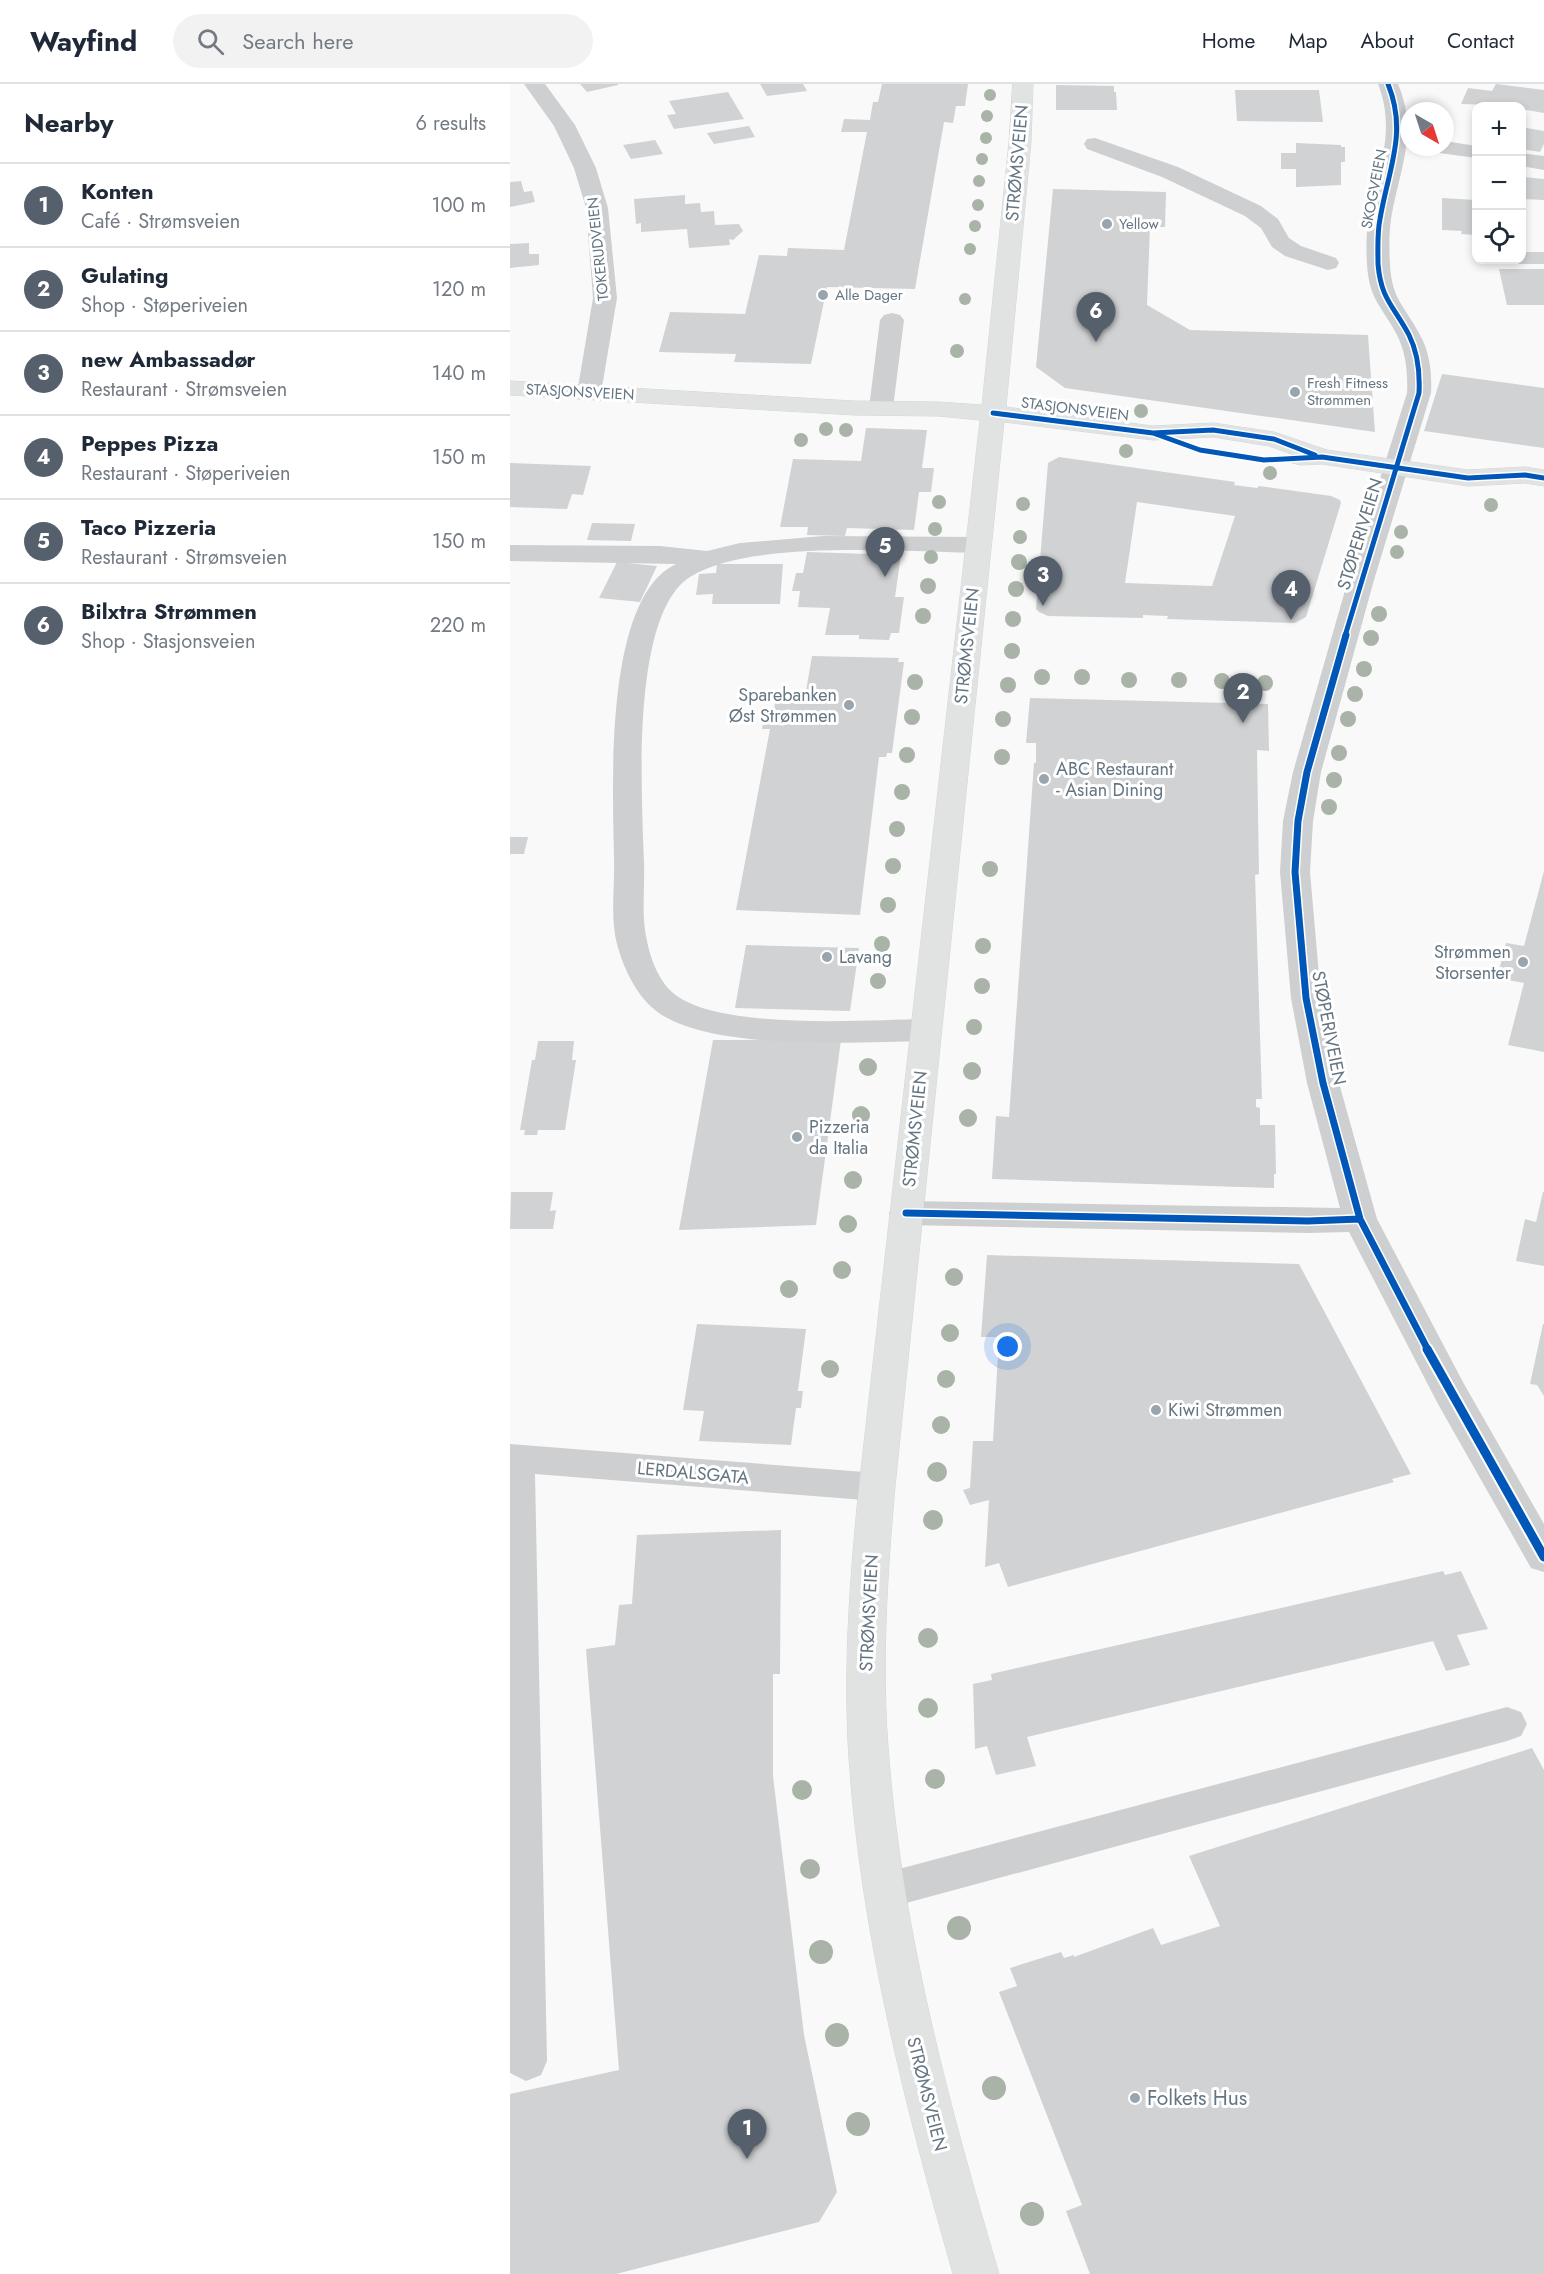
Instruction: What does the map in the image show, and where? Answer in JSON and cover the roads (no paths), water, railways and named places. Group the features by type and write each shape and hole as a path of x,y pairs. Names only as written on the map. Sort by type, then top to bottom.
{"main road":[{"name":"STRØMSVEIEN","path":"976,2274 945,2170 909,2022 884,1891 869,1757 866,1681 870,1563 877,1487 993,413 1019,152 1023,84"},
{"name":"STASJONSVEIEN","path":"510,388 993,413 1153,433 1200,450 1264,460 1322,457 1468,478 1525,476 1544,478"},
{"name":"STASJONSVEIEN","path":"1468,478 1519,497 1544,500"}],"street":[{"name":"TOKERUDVEIEN","path":"534,84 564,124 585,168 597,208 605,298 590,393"},
{"name":"SKOGVEIEN","path":"1388,84 1400,126"},
{"path":"1095,144 1170,172 1253,211 1270,224 1281,242 1287,247 1328,263"},
{"name":"SKOGVEIEN","path":"1396,468 1419,393 1421,375 1411,339 1385,300 1379,264 1378,237 1385,187 1400,149"},
{"path":"1454,149 1472,151"},
{"path":"1526,160 1544,163"},
{"path":"881,408 892,320"},
{"name":"STØPERIVEIEN","path":"1396,468 1361,580 1307,772 1298,821 1295,872 1306,998 1323,1083 1360,1219 1395,1289 1544,1557"},
{"path":"926,1030 780,1029 714,1024 670,1006 653,992 631,942 628,765 636,657 645,621 666,584 675,574 706,559 754,549 800,546 978,544"},
{"path":"510,553 670,554 706,559"},
{"path":"906,1213 1308,1221 1360,1219"},
{"path":"513,1458 526,2061"},
{"name":"LERDALSGATA","path":"513,1458 877,1487"},
{"path":"884,1891 1507,1724"}],"place":[{"name":"Yellow","path":"1107,224"},
{"name":"Alle Dager","path":"823,295"},
{"name":"Bilxtra Strømmen","path":"1096,342"},
{"name":"Fresh Fitness Strømmen","path":"1295,392"},
{"name":"Taco Pizzeria","path":"885,577"},
{"name":"new Ambassadør","path":"1043,606"},
{"name":"Peppes Pizza","path":"1291,620"},
{"name":"Sparebanken Øst Strømmen","path":"849,705"},
{"name":"Gulating","path":"1243,723"},
{"name":"ABC Restaurant - Asian Dining","path":"1044,779"},
{"name":"Lavang","path":"827,957"},
{"name":"Strømmen Storsenter","path":"1523,962"},
{"name":"Pizzeria da Italia","path":"797,1137"},
{"name":"Kiwi Strømmen","path":"1156,1410"},
{"name":"Folkets Hus","path":"1135,2098"},
{"name":"Konten","path":"747,2159"}]}
